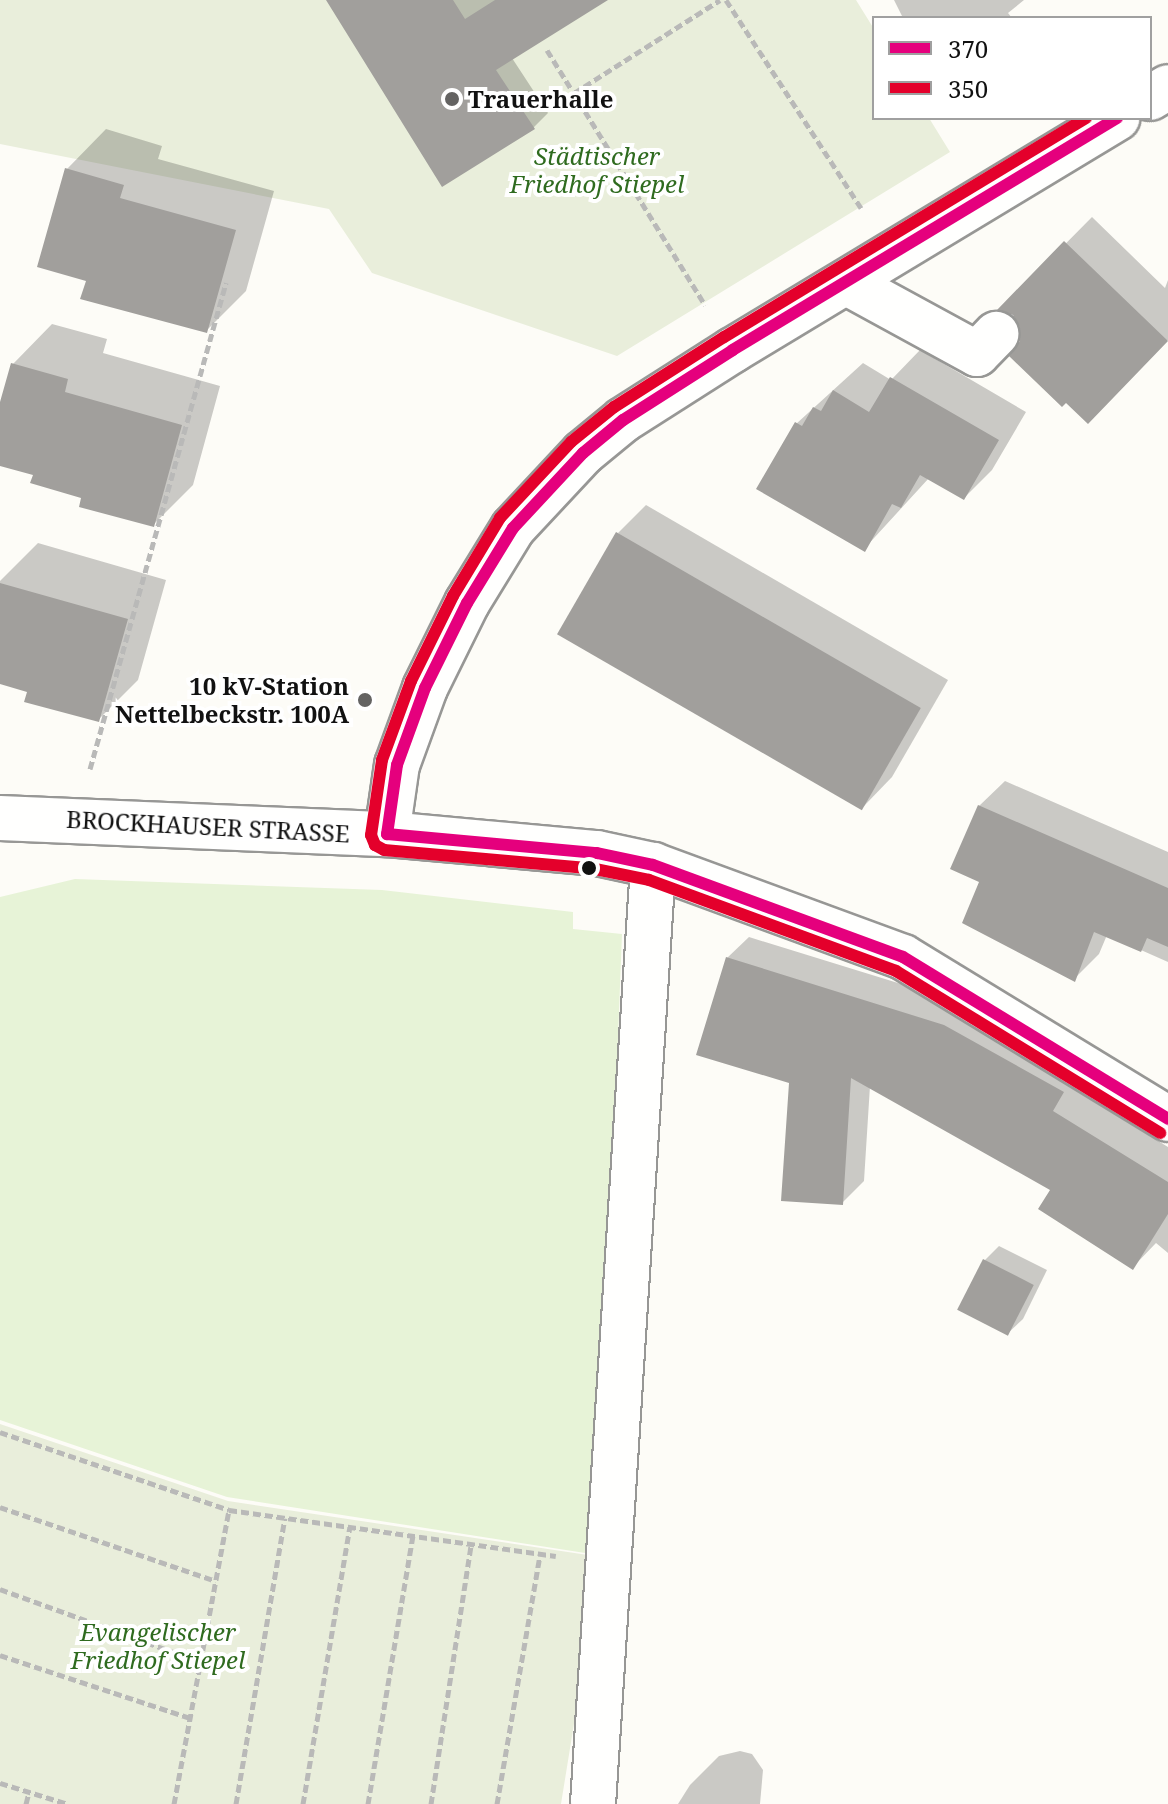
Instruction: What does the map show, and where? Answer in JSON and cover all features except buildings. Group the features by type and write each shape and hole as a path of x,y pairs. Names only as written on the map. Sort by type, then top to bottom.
{"street":[{"path":"387,834 397,765 425,688 467,603 513,528 556,479 623,420 1114,120"},
{"path":"847,283 977,354 996,334"},
{"name":"BROCKHAUSER STRASSE","path":"0,818 387,834 597,853 653,865 903,957 1168,1119"},
{"path":"593,1804 653,865"}],"path":[{"path":"574,93 720,0"},
{"path":"726,0 893,255"},
{"path":"547,50 733,350"},
{"path":"75,820 226,283"},
{"path":"0,1432 229,1510 609,1564"},
{"path":"0,1507 216,1581"},
{"path":"174,1804 229,1510"},
{"path":"236,1804 285,1518"},
{"path":"303,1804 350,1527"},
{"path":"368,1804 413,1536"},
{"path":"431,1804 471,1545"},
{"path":"497,1804 540,1554"},
{"path":"0,1589 201,1662"},
{"path":"0,1655 190,1718"},
{"path":"0,1783 68,1804"},
{"path":"26,1804 29,1792"}],"green space":[{"name":"Städtischer Friedhof Stiepel","path":"0,0 856,0 872,26 872,120 930,120 950,152 617,356 372,273 329,209 0,144"},
{"path":"75,879 382,890 573,912 573,929 622,934 598,1555 227,1497 0,1420 0,897"},
{"name":"Evangelischer Friedhof Stiepel","path":"0,1424 228,1501 601,1557 561,1804 0,1804"}],"transit line":[{"name":"350","path":"1083,120 724,337 614,407 571,442 500,518 453,596 411,681 382,760 371,835 375,845 384,850 595,869 649,880 896,971 1160,1133"},
{"name":"370","path":"1114,120 733,350 623,420 583,453 513,528 467,603 425,688 397,765 387,834 597,853 653,865 903,957 1168,1119"}],"place":[{"name":"Trauerhalle","path":"452,99"},
{"name":"10 kV-Station Nettelbeckstr. 100A","path":"365,700"}]}
